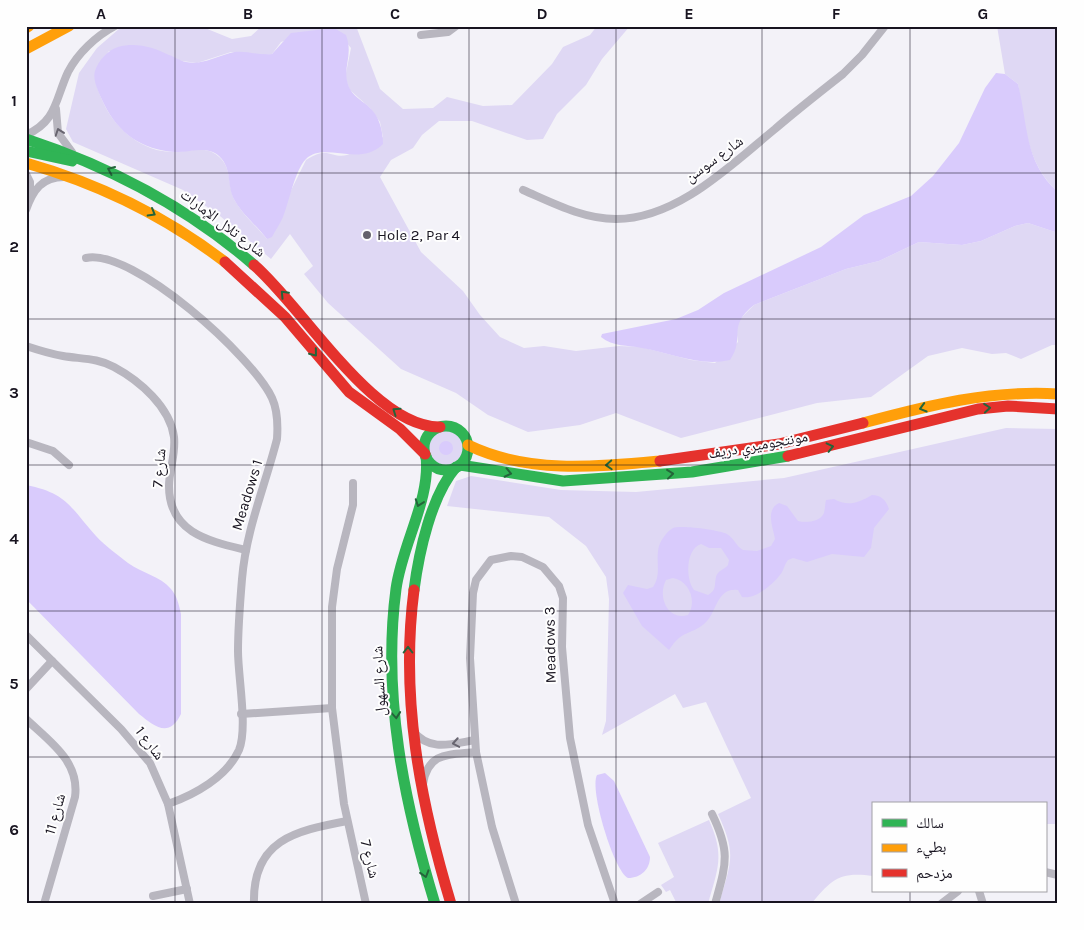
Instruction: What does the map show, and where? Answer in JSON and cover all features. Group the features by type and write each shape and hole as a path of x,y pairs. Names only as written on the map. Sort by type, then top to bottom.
{"main road":[{"path":"26,48 69,26"},
{"name":"شارع تلال الإمارات","path":"26,140 75,155 150,189 219,235 286,296 338,360 364,386 417,425 432,428 440,427"},
{"path":"26,151 78,162 89,161"},
{"name":"شارع تلال الإمارات","path":"26,163 74,177 121,195 208,247 286,318 327,370 349,391 416,442 425,455"},
{"name":"مونتجوميري دريف","path":"468,445 492,456 540,465 585,466 637,463 724,453 802,440 976,395 1008,392 1058,394"},
{"name":"مونتجوميري دريف","path":"458,466 563,481 640,477 692,472 804,453 978,409 1008,406 1058,410"},
{"path":"440,427 458,429 468,445 466,456 458,466 438,468 429,462 425,455 427,437 440,427"},
{"name":"شارع السهول","path":"425,455 427,479 405,546 395,599 392,676 397,733 407,798 424,871 435,904"},
{"name":"شارع السهول","path":"451,904 431,836 422,792 413,731 408,639 414,581 420,553 440,489 458,466"}],"street":[{"path":"26,135 48,120 57,104 69,70 79,55 92,42 115,26"},
{"path":"421,35 448,32 456,26"},
{"name":"شارع سوسن","path":"523,190 568,210 592,217 617,219 642,216 666,208 709,181 843,74 862,55 884,26"},
{"path":"57,104 56,124 58,133 68,149 75,155"},
{"path":"26,174 30,182 30,197 26,210"},
{"path":"30,197 44,181 56,177 74,177"},
{"name":"Meadows 1","path":"86,258 96,256 111,260 143,277 178,300 226,341 266,388 276,413 277,439 246,550 238,634 242,740 230,763 200,790 168,804"},
{"name":"شارع 7","path":"26,346 61,356 103,362 122,372 150,395 162,408 173,430 175,448 169,487 172,504 179,519 190,531 205,540 246,550"},
{"path":"26,442 53,451 69,464"},
{"name":"شارع 7","path":"353,483 353,505 337,569 332,607 332,708 347,821 366,904"},
{"name":"Meadows 3","path":"516,904 492,827 476,752 470,658 472,592 479,575 491,560 506,556 522,557 543,567 552,576 563,598 562,647 570,738 588,825 615,904"},
{"name":"شارع 1","path":"26,635 137,745 155,773 168,804 190,904"},
{"path":"26,689 52,661"},
{"path":"241,714 332,708"},
{"name":"شارع 11","path":"26,719 69,762 76,782 75,797 44,904"},
{"path":"413,731 422,741 437,746 474,740"},
{"path":"437,746 439,757"},
{"path":"422,792 426,770 439,757 476,752"},
{"path":"712,814 724,839 726,856 715,904"},
{"path":"254,904 253,893 259,869 265,858 281,840 301,831 347,821"},
{"path":"153,896 187,889"},
{"path":"640,904 658,892"},
{"path":"941,904 957,892"},
{"path":"979,892 983,904"}],"shaded area":[{"path":"126,26 200,26 232,39 251,36 262,26 356,26 380,89 403,109 433,108 447,97 483,106 512,105 552,64 563,47 590,35 597,26 630,26 602,59 586,85 557,114 543,139 527,140 472,121 439,121 422,135 413,148 391,160 380,177 421,252 463,291 480,315 500,337 524,348 544,346 576,351 619,346 641,347 691,360 715,363 738,342 736,328 740,319 754,305 846,269 879,261 919,242 962,245 981,241 1015,226 1028,223 1058,233 1058,345 1052,345 1021,359 1006,353 992,354 962,348 928,356 871,397 817,403 681,438 616,413 580,425 528,432 488,415 456,393 401,369 328,303 304,274 313,266 290,234 271,259 220,216 183,190 73,142 66,129 79,73 97,48 120,28","holes":["334,28 351,48 345,78 350,90 370,108 380,122 383,137 347,155 320,153 306,160 267,239 235,201 226,166 218,156 204,150 166,152 143,145 133,139 109,113 99,94 96,81 97,70 109,51 197,63 231,52 261,56 272,54 281,42 314,31"]},
{"path":"997,26 1058,26 1058,192 1047,181 1033,156 1025,128 1018,84 1005,74"},
{"path":"334,28 346,35 349,50 346,74 350,90 378,118 383,144 374,151 364,154 353,155 323,152 314,154 306,159 295,178 282,220 272,237 267,239 235,201 226,166 219,156 203,150 163,151 142,144 132,138 116,123 100,96 95,83 94,75 98,63 107,53 118,47 144,46 192,63 235,52 272,54 291,33"},
{"path":"996,73 1005,74 1018,84 1033,155 1047,180 1058,192 1058,233 1028,223 1015,226 981,241 962,245 919,242 879,261 846,269 754,305 746,313 738,326 737,345 730,360 719,362 696,361 653,350 616,344 601,337 602,334 676,319 698,310 724,293 821,247 864,215 911,196 933,176 959,143 985,88"},
{"path":"1006,428 1058,429 1058,824 1046,824 1046,802 872,802 872,876 852,875 837,879 830,883 811,904 719,904 727,878 730,849 718,814 751,798 706,702 683,708 675,694 602,735 606,721 609,599 606,577 586,546 549,517 447,506 456,481 471,476 561,490 636,492 784,478"},
{"path":"446,431 453,432 458,436 462,441 462,455 458,460 453,464 446,465 439,464 434,460 430,455 429,448 430,441 434,436 439,432"},
{"path":"443,441 449,441 453,448 449,455 443,455 439,451 439,445"},
{"path":"26,485 51,492 59,497 73,509 107,547 128,563 162,581 175,595 181,614 181,714 171,726 161,728 150,723 139,714 26,599"},
{"path":"872,495 881,497 889,509 874,528 871,548 864,557 832,554 807,562 793,558 788,560 777,579 758,594 742,597 738,590 731,590 725,593 708,620 699,628 678,639 669,650 642,626 623,593 628,585 647,589 653,587 658,572 659,546 664,536 673,528 692,528 722,532 727,534 743,550 757,551 771,546 775,539 771,514 772,510 779,503 787,506 798,521 809,522 822,516 826,500 834,499 844,503 858,502","holes":["701,544 709,548 721,548 729,560 728,565 717,575 714,589 708,595 694,590 688,571 692,552","673,578 684,583 688,588 692,598 691,610 688,615 681,616 675,614 666,606 663,593 664,587 666,580"]},
{"path":"605,773 614,781 650,857 644,872 633,878 628,878 622,872 604,830 595,783 597,775"},
{"path":"709,820 717,843 718,862 708,904 677,904 670,890 666,892 661,885 674,877 658,843"}],"traffic: fast":[{"path":"26,139 88,162 146,190 202,224 254,265"},
{"path":"26,151 72,161"},
{"path":"446,426 458,430 464,436 468,448 464,460 458,466 446,470 434,466 428,460 424,448 428,436 434,430 446,426"},
{"path":"426,456 424,489 399,572 396,589 392,629 392,669 394,709 405,788 435,904"},
{"path":"460,465 563,481 692,472 788,456"},
{"path":"414,590 419,559 433,509 447,479 456,467"}],"traffic: slow":[{"path":"26,49 69,26"},
{"path":"26,163 80,181 130,203 179,230 225,262"},
{"path":"863,423 960,400 1008,394 1058,394"},
{"path":"468,445 514,461 538,464 587,466 660,461"}],"traffic: jam":[{"path":"225,262 285,317 349,392 400,429 425,454"},
{"path":"254,265 365,387 390,408 415,422 440,427"},
{"path":"788,456 978,409 1008,406 1058,409"},
{"path":"660,461 779,444 863,423"},
{"path":"414,590 410,630 411,710 422,788 430,827 451,904"}],"place":[{"name":"Hole 2, Par 4","path":"367,235"}]}
